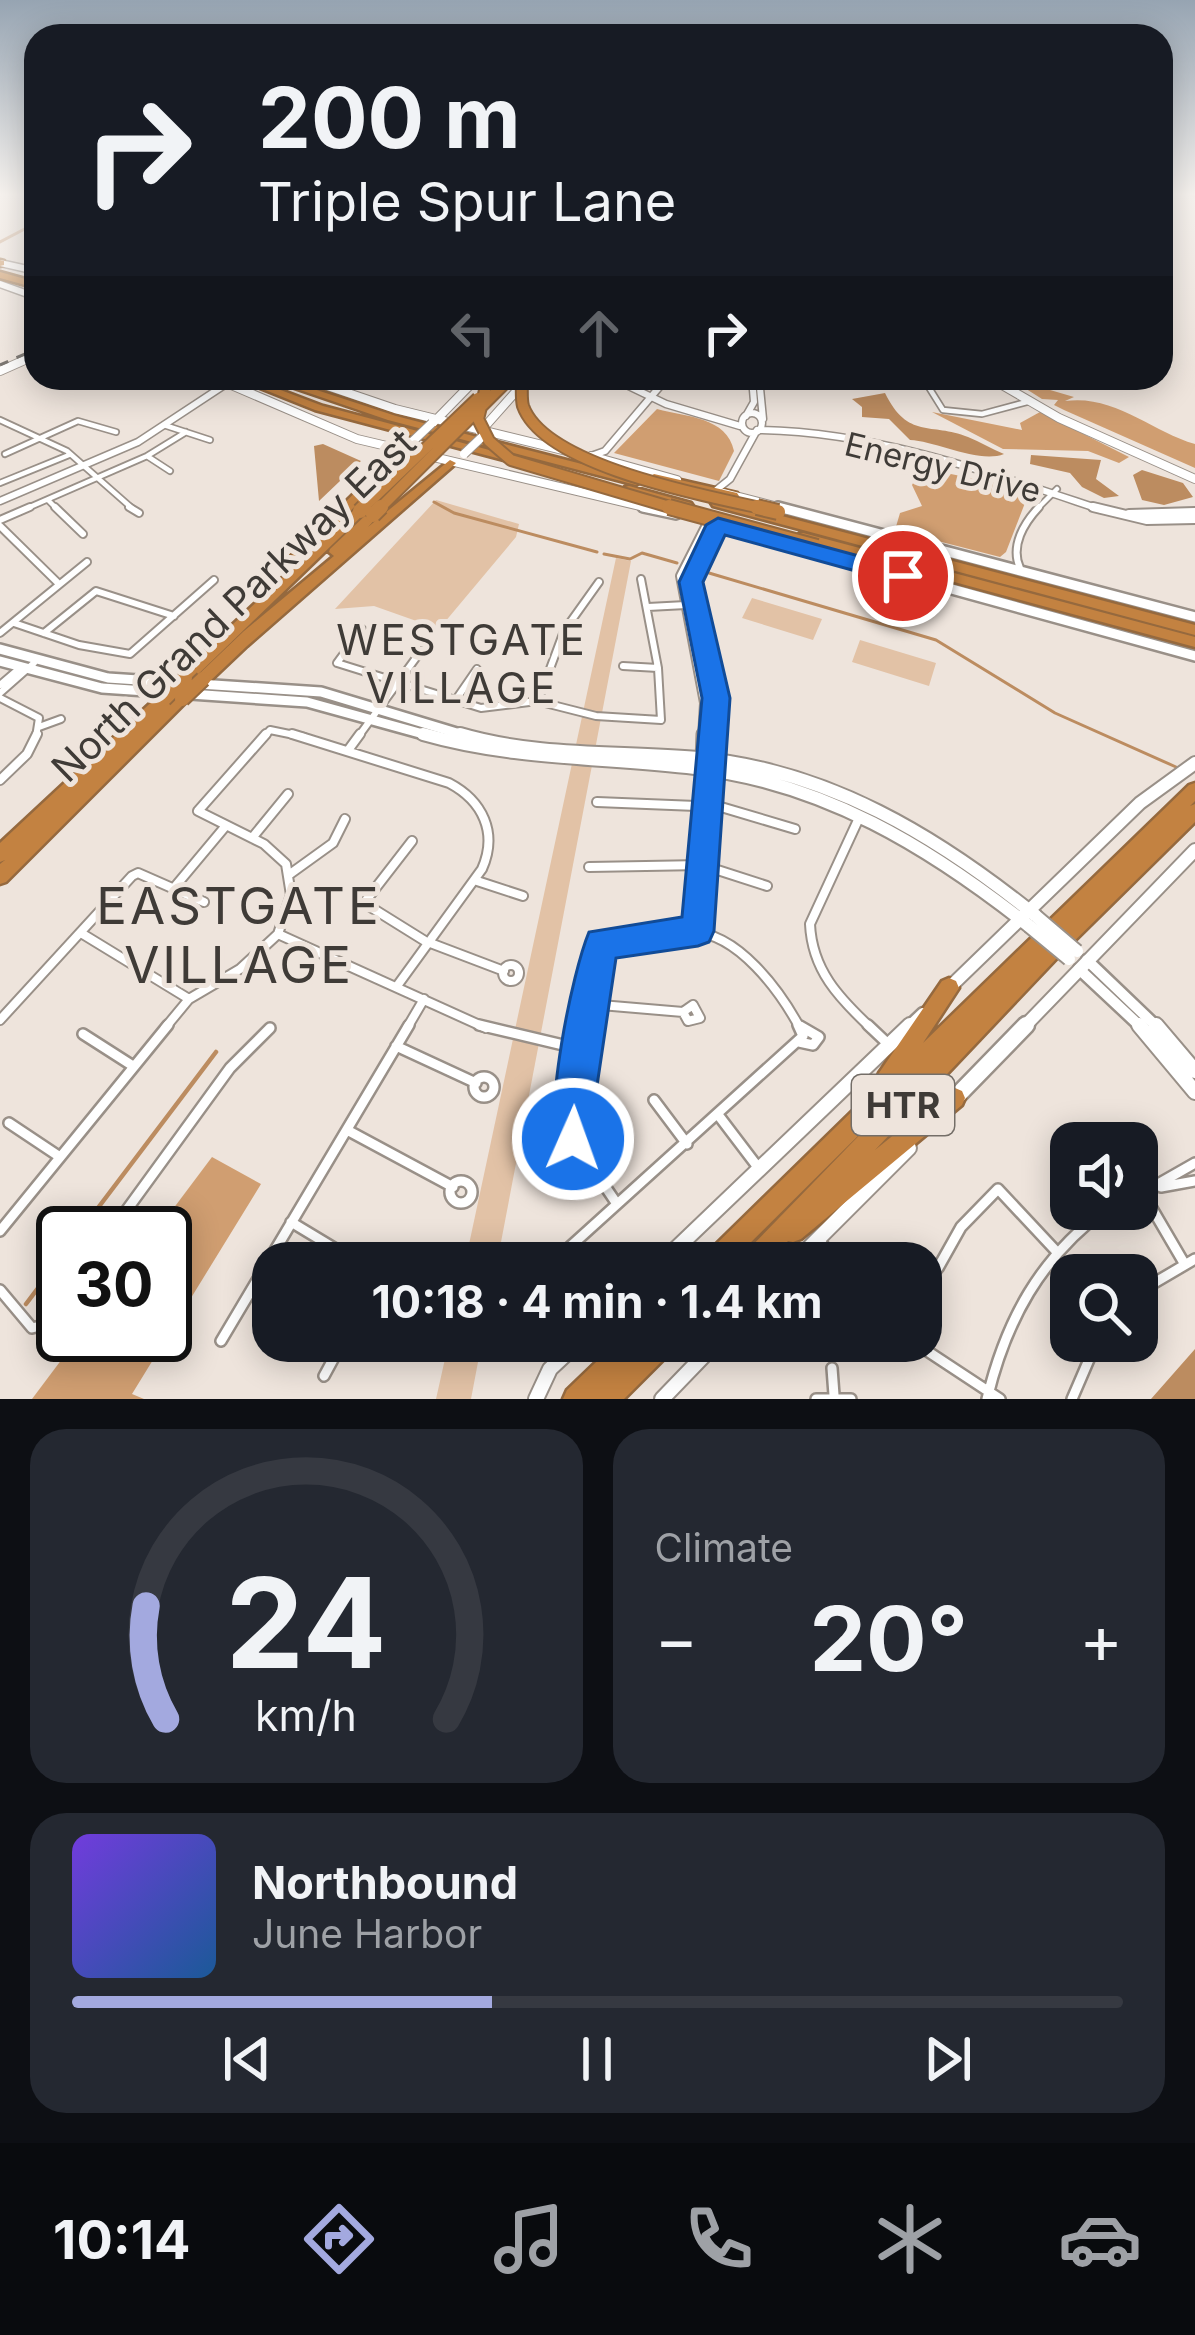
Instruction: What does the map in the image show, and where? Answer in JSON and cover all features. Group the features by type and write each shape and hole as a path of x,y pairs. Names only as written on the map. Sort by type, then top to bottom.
{"highway":[{"path":"249,390 318,412 394,419"},
{"path":"285,390 1167,629"},
{"path":"306,390 817,549"},
{"path":"324,390 394,419"},
{"name":"North Grand Parkway East","path":"0,854 242,642 367,513 439,422 474,390"},
{"path":"481,390 476,402 479,427 496,449 524,469 1148,635 1167,629"},
{"name":"North Grand Parkway East","path":"439,422 491,390"},
{"path":"439,422 500,390"},
{"path":"520,390 524,414 561,447 778,512 1079,593 1195,642"},
{"path":"250,616 306,548 405,445"},
{"path":"512,448 731,495"},
{"path":"242,642 458,459"},
{"path":"546,468 1167,629 1195,631"},
{"name":"North Grand Parkway East","path":"0,876 173,699 185,678 367,513"},
{"name":"HTR","path":"734,1242 1195,790"},
{"name":"HTR","path":"771,1242 1049,953 1195,811"},
{"path":"868,1108 949,988"},
{"path":"776,1242 955,1098"},
{"path":"576,1399 627,1362"},
{"path":"606,1399 637,1362"}],"main road":[{"path":"239,390 330,430 817,549 1195,656"},
{"path":"330,390 394,419 439,422 592,457 605,455 715,491 1195,617"},
{"path":"342,390 394,419"},
{"path":"458,459 514,390"},
{"path":"1006,390 1195,476"},
{"path":"1021,390 1195,476"},
{"path":"405,445 439,422"},
{"path":"0,649 27,666"},
{"path":"0,661 102,684 324,692 375,712 510,750 708,764 777,777 864,808 948,856 1078,960"},
{"path":"949,988 1029,917 1140,803 1195,763"},
{"path":"955,1098 1078,960 1195,850"}],"street":[{"path":"0,501 164,425 209,390"},
{"path":"639,390 761,425"},
{"path":"643,390 653,396"},
{"path":"605,455 658,390"},
{"path":"746,448 743,421 754,402 754,390"},
{"path":"715,491 730,479 761,425 757,390"},
{"path":"930,390 943,410 982,415 1020,400"},
{"path":"5,454 78,421 116,433"},
{"path":"743,421 761,425"},
{"path":"2,422 44,437 71,454 139,514"},
{"path":"164,425 210,440"},
{"name":"Energy Drive","path":"761,425 982,470 1133,515 1195,516"},
{"path":"59,584 0,523 147,456 186,433"},
{"path":"0,483 71,454"},
{"path":"147,456 170,471"},
{"path":"730,479 731,495"},
{"path":"1023,571 1015,557 1024,524 1055,491"},
{"path":"48,500 83,534"},
{"path":"698,931 711,703 690,605 692,571 713,524"},
{"path":"998,565 1015,557"},
{"path":"0,633 87,562"},
{"path":"362,629 337,663 481,708 537,701 596,716 661,720 658,668 641,579"},
{"path":"14,623 130,654 214,580"},
{"path":"537,701 564,631 599,583"},
{"path":"44,633 96,591 174,616"},
{"path":"648,607 690,605"},
{"path":"349,748 422,651"},
{"path":"0,780 34,748 39,727 39,718 0,692 27,666"},
{"path":"623,666 658,668"},
{"path":"457,698 477,668"},
{"path":"39,727 62,719"},
{"path":"0,1231 189,999 239,969 278,934 291,896 290,874 281,857 198,811 270,730 349,748 454,785 483,814 489,847 474,880 425,941 397,986"},
{"path":"252,838 288,794"},
{"path":"597,802 705,805 795,829"},
{"path":"864,808 810,924 809,942 834,992 889,1045"},
{"path":"290,874 333,843 345,819"},
{"path":"172,889 225,827"},
{"path":"412,841 364,903 425,941 503,971"},
{"path":"589,867 702,865 767,886"},
{"path":"0,1020 138,873 204,902"},
{"path":"474,880 523,896"},
{"path":"575,1242 719,1117 801,1035 737,947 698,931 608,939 599,950 571,1124 558,1142 578,1146 617,1204"},
{"path":"81,933 189,999"},
{"path":"278,934 490,1030 580,1049"},
{"path":"1078,960 1195,1071"},
{"path":"683,1242 949,988"},
{"path":"221,1341 424,999"},
{"path":"590,1004 683,1012"},
{"path":"130,1206 230,1069 270,1028"},
{"path":"83,1034 133,1066"},
{"path":"396,1046 476,1084"},
{"path":"1168,1047 1195,1092"},
{"path":"814,1242 955,1098"},
{"path":"654,1100 686,1144"},
{"path":"719,1117 760,1169"},
{"path":"9,1123 60,1157"},
{"path":"347,1130 452,1187"},
{"path":"1158,1186 1176,1169 1195,1162"},
{"path":"1158,1187 1195,1181"},
{"path":"942,1261 962,1227 998,1189 1056,1251"},
{"path":"1158,1218 1190,1261 1158,1280"},
{"path":"292,1222 324,1242"},
{"path":"988,1395 1018,1304 1056,1251 1081,1230"},
{"path":"818,1238 821,1242"},
{"path":"0,1290 36,1327"},
{"path":"324,1376 332,1362"},
{"path":"536,1399 558,1362"},
{"path":"662,1399 698,1362"},
{"path":"942,1362 1000,1399"},
{"path":"1072,1399 1088,1362"},
{"path":"832,1368 834,1396"},
{"path":"815,1399 851,1399"}],"shaded area":[{"path":"1028,390 1050,390 1074,397 1065,401 1116,408 1195,444 1195,468 1054,405 1058,400 1042,399"},
{"path":"885,393 902,418 912,424 968,437 1004,454 982,456 910,440 889,419 862,417 862,407 852,399"},
{"path":"657,409 704,420 723,431 734,451 719,481 614,453"},
{"path":"932,412 1022,430 1020,423 1040,412 1129,457 1119,463 1088,451 1003,449"},
{"path":"323,444 361,461 319,501 314,446"},
{"path":"1031,455 1101,460 1096,479 1119,496 1104,498 1082,487 1070,473 1030,464"},
{"path":"921,468 1030,490 1006,552 1000,557 895,530 900,513 922,506 912,485"},
{"path":"1142,470 1183,483 1193,497 1164,505 1142,500 1133,475"},
{"path":"436,500 519,524 516,537 439,629 374,606 335,609"},
{"path":"616,558 631,561 501,1242 469,1242"},
{"path":"752,598 822,619 813,640 742,618"},
{"path":"860,640 936,663 929,686 852,662"},
{"path":"212,1157 261,1184 192,1296 192,1206 175,1206"},
{"path":"1195,1349 1195,1399 1151,1399"},
{"path":"60,1362 152,1362 132,1394 144,1399 32,1399"},
{"path":"444,1362 478,1362 471,1399 436,1399"}],"waterway":[{"path":"434,502 454,513 597,552"},
{"path":"604,554 630,559 642,553 677,563"},
{"path":"709,573 936,640 1055,713 1176,767"},
{"path":"99,1206 216,1052"},
{"path":"26,1304 36,1291"}],"railway":[{"path":"0,365 24,354"}],"district":[{"name":"WESTGATE VILLAGE","path":"462,663"},
{"name":"EASTGATE VILLAGE","path":"239,934"}],"route":[{"path":"573,1139 572,1094 601,944 608,939 675,930 698,931 716,698 691,582 694,565 718,525 903,576"}]}
